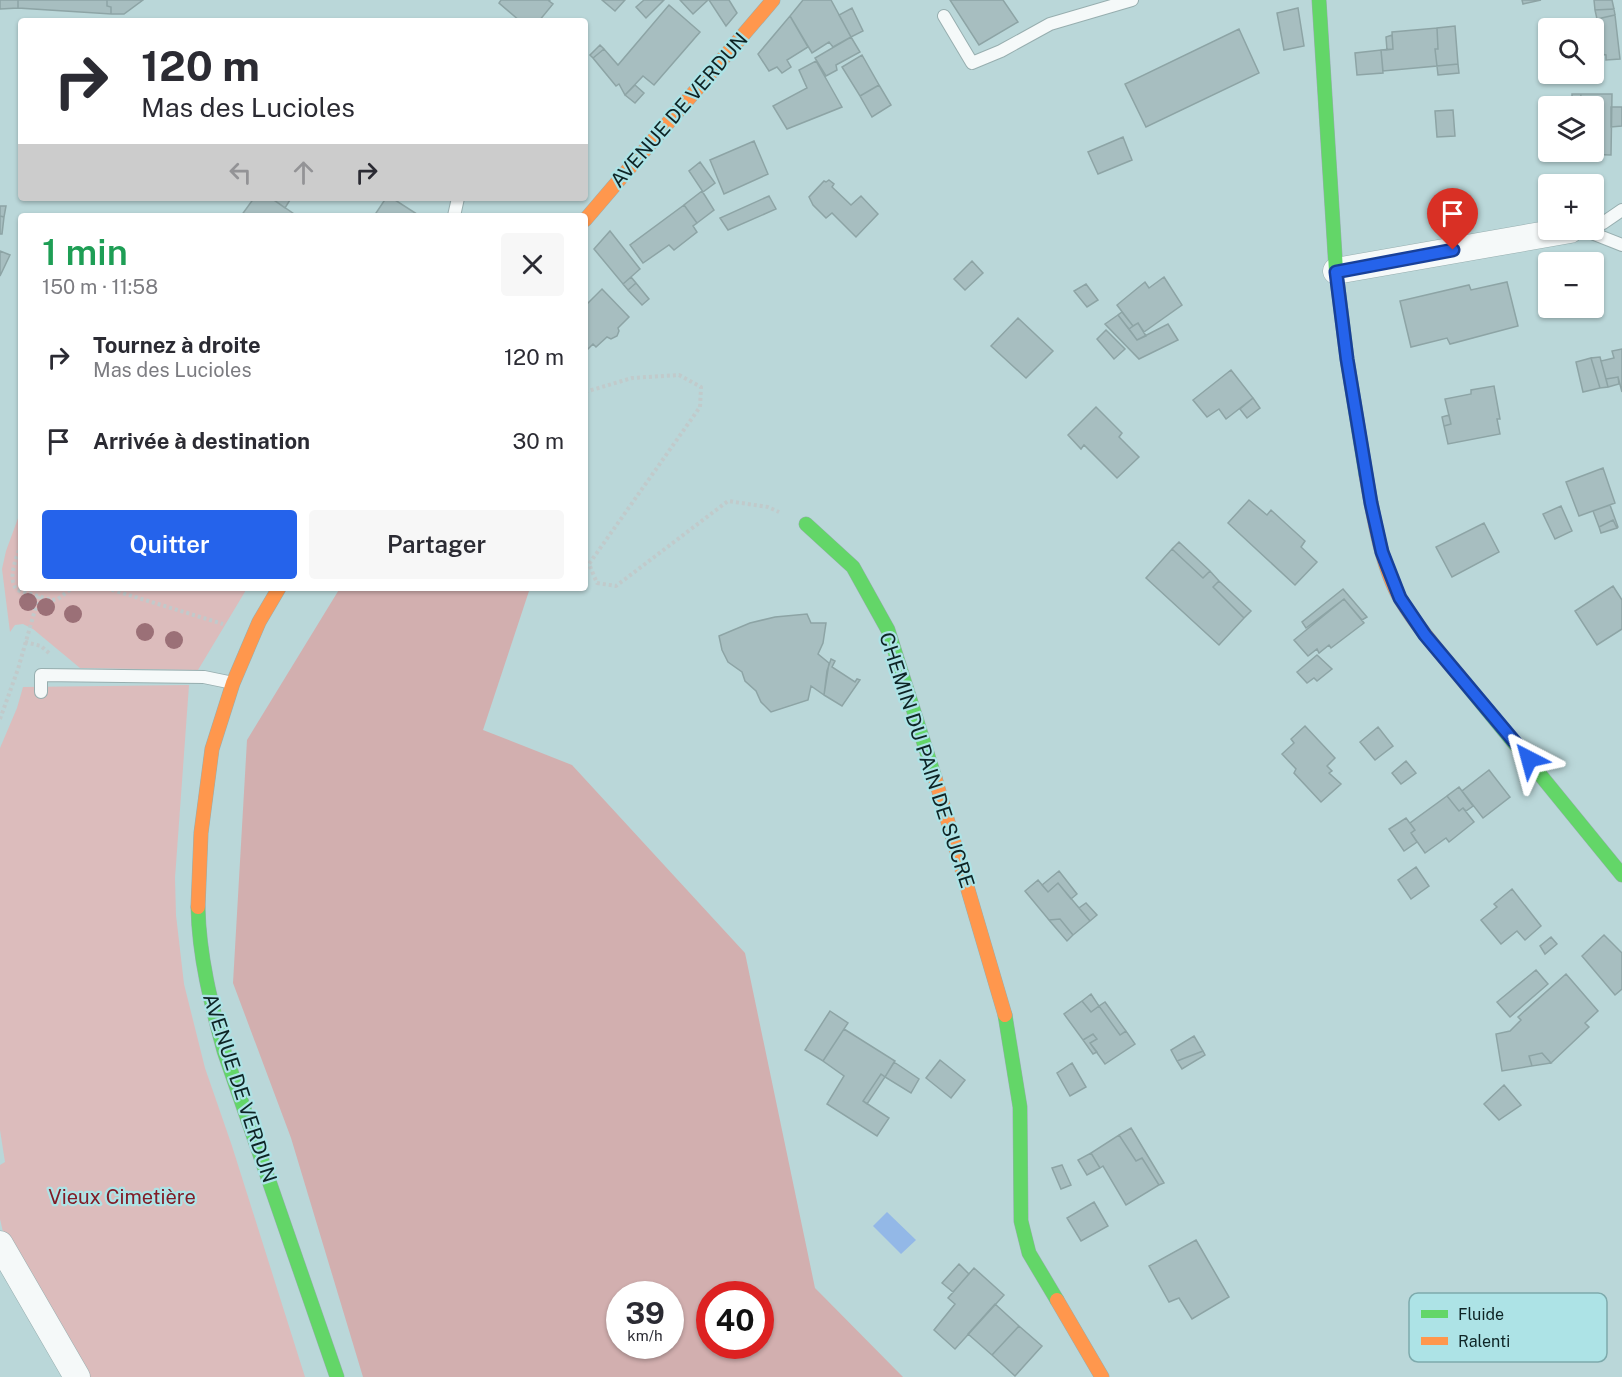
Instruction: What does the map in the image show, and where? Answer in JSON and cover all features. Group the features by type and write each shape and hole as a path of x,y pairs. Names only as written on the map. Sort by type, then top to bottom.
{"street":[{"name":"AVENUE DE VERDUN","path":"588,216 773,0"},
{"path":"1319,0 1336,272 1347,359 1371,503 1382,552 1400,598 1425,635 1516,743 1622,875"},
{"path":"1336,272 1538,236"},
{"name":"CHEMIN DU PAIN DE SUCRE","path":"806,524 853,567 888,630 937,783 1006,1020 1020,1107 1021,1221 1029,1253 1102,1377"},
{"name":"AVENUE DE VERDUN","path":"277,591 253,637 233,683 212,749 201,833 198,891 200,939 210,999 224,1051 338,1377"},
{"path":"0,1244 77,1377"}],"lane":[{"path":"944,16 972,63 1050,24 1132,0"},
{"path":"1604,222 1622,210"},
{"path":"1604,238 1622,245"},
{"path":"41,692 41,675 204,676 233,683"}],"path":[{"path":"588,391 632,378 679,375 700,387 700,407 589,564 597,583 616,586 728,501 768,507 806,524"},
{"path":"18,555 12,574 14,586 18,590"},
{"path":"21,591 52,600 58,599 68,591"},
{"path":"116,591 225,625 253,637"},
{"path":"0,719 18,669 39,596"},
{"path":"26,642 34,645"}],"green space":[{"path":"18,518 18,591 245,591 198,670 80,668 33,629 23,624 15,625 10,632 2,569"},
{"name":"Vieux Cimetière","path":"189,685 175,878 176,915 184,984 205,1068 305,1377 84,1377 11,1249 0,1219 0,1165 5,1162 0,1130 0,748 23,687"}],"shaded area":[{"path":"338,591 529,591 483,730 572,765 745,953 815,1288 903,1377 363,1377 291,1138 233,983 247,740"}],"water":[{"path":"887,1212 916,1240 901,1254 873,1226"}],"building":[{"path":"0,0 18,0 18,8 0,9"},
{"path":"18,0 107,0 107,6 111,7 111,14 18,8"},
{"path":"107,0 143,0 124,14 111,14 111,7 107,6"},
{"path":"501,0 550,0 553,4 541,18 516,18 499,3"},
{"path":"602,0 625,0 615,11"},
{"path":"644,0 664,0 646,18 636,7"},
{"path":"680,0 708,0 693,14"},
{"path":"709,0 729,0 737,13 726,26"},
{"path":"803,0 831,0 851,37 833,47 829,42 812,53 790,16"},
{"path":"950,0 1003,0 1018,22 979,45"},
{"path":"1522,0 1541,0 1523,4"},
{"path":"1594,0 1612,0 1614,9 1595,10"},
{"path":"669,5 700,32 654,85 643,76 625,95 619,84 616,86 593,58 604,49 618,65"},
{"path":"852,8 863,31 851,37 839,15"},
{"path":"1298,8 1304,46 1284,50 1277,13"},
{"path":"1614,9 1615,15 1597,18 1595,10"},
{"path":"1615,15 1620,59 1606,60 1604,18 1602,18"},
{"path":"790,16 808,47 787,60 791,67 782,73 777,67 769,71 758,54"},
{"path":"1455,26 1458,64 1437,66 1435,49 1438,49 1437,28"},
{"path":"1437,28 1438,49 1435,49 1437,66 1383,71 1381,50 1393,49 1392,32"},
{"path":"1239,29 1259,73 1146,127 1125,84"},
{"path":"1392,35 1393,49 1387,50 1386,37"},
{"path":"851,37 860,52 836,65 837,70 826,76 815,58"},
{"path":"600,45 604,49 593,58 590,55"},
{"path":"1381,50 1383,73 1357,75 1355,53"},
{"path":"862,55 879,85 860,96 842,67"},
{"path":"816,61 842,107 787,129 773,106 807,88 799,70"},
{"path":"1458,64 1459,73 1438,75 1437,66"},
{"path":"635,85 644,93 635,103 625,95"},
{"path":"879,85 891,105 872,117 860,96"},
{"path":"1581,94 1612,94 1611,155 1604,155 1604,96 1581,96"},
{"path":"1611,107 1622,107 1622,126 1611,127"},
{"path":"1453,110 1455,136 1437,137 1435,111"},
{"path":"1123,137 1132,160 1098,174 1088,152"},
{"path":"754,141 768,174 724,194 710,160"},
{"path":"700,162 715,183 703,192 689,171"},
{"path":"829,180 834,184 832,187 851,205 861,196 878,214 856,237 832,213 826,218 813,205 809,197 824,181"},
{"path":"702,191 714,210 697,223 684,205"},
{"path":"769,196 776,209 728,230 720,218"},
{"path":"252,201 275,201 293,213 243,213"},
{"path":"275,201 289,201 285,208"},
{"path":"384,201 397,201 415,213 376,213"},
{"path":"684,205 697,223 693,226 697,232 674,250 669,245 643,263 630,245"},
{"path":"0,206 6,206 4,217 0,216"},
{"path":"0,216 4,217 2,234 0,234"},
{"path":"610,231 640,269 623,284 594,249"},
{"path":"0,251 10,255 0,276"},
{"path":"972,261 983,273 965,290 954,279"},
{"path":"631,277 636,283 628,290 623,284"},
{"path":"1164,277 1182,305 1144,332 1138,323 1133,326 1117,305 1145,282 1149,288"},
{"path":"1507,282 1518,326 1450,344 1447,338 1411,347 1400,301 1469,285 1471,290"},
{"path":"636,283 649,299 642,305 628,290"},
{"path":"1086,284 1098,300 1087,307 1074,291"},
{"path":"602,289 629,317 618,328 617,336 611,339 607,337 596,347 593,344 588,349 588,303"},
{"path":"1122,312 1133,326 1129,329 1118,315"},
{"path":"1118,315 1137,340 1168,324 1178,340 1139,359 1105,324"},
{"path":"1018,318 1053,351 1026,378 991,346"},
{"path":"1138,323 1146,336 1137,340 1129,329"},
{"path":"1106,330 1125,349 1114,359 1097,339"},
{"path":"1622,349 1622,392 1618,377 1606,379 1601,361 1614,358 1612,351"},
{"path":"1600,357 1608,387 1600,388 1591,358"},
{"path":"1591,358 1600,388 1583,392 1576,362"},
{"path":"1231,370 1253,398 1226,419 1219,409 1207,417 1193,400"},
{"path":"1618,377 1619,384 1608,387 1606,379"},
{"path":"1494,386 1500,419 1497,419 1500,434 1448,444 1444,426 1451,424 1445,399 1471,394 1471,390"},
{"path":"1253,398 1260,408 1247,418 1240,409"},
{"path":"1096,407 1122,433 1119,437 1139,457 1117,478 1084,445 1081,449 1068,435"},
{"path":"1449,415 1451,424 1444,426 1442,417"},
{"path":"1603,468 1615,503 1579,516 1566,482"},
{"path":"1249,500 1267,515 1271,510 1305,541 1301,547 1317,562 1295,585 1228,523"},
{"path":"1610,505 1618,527 1613,520 1599,527 1593,511"},
{"path":"1561,506 1572,531 1555,539 1543,514"},
{"path":"1613,520 1617,528 1601,533 1599,527"},
{"path":"1484,523 1499,552 1452,577 1436,547"},
{"path":"1179,542 1210,571 1203,578 1172,549"},
{"path":"1172,549 1203,578 1210,571 1219,581 1213,587 1244,618 1219,645 1146,578"},
{"path":"1219,581 1251,611 1244,618 1213,587"},
{"path":"1613,586 1622,600 1622,629 1597,645 1575,611"},
{"path":"1343,589 1367,617 1362,620 1344,599 1306,628 1302,622"},
{"path":"1344,599 1364,623 1331,648 1329,645 1319,653 1317,649 1308,656 1294,640"},
{"path":"807,614 811,623 826,623 823,643 818,654 829,663 824,695 811,686 808,700 771,712 761,702 756,691 745,681 742,672 728,662 719,636 750,623 775,617"},
{"path":"1317,655 1332,669 1317,681 1314,678 1307,683 1297,672"},
{"path":"831,659 835,661 832,667 855,682 857,679 860,680 842,706 824,695"},
{"path":"1305,726 1335,758 1327,766 1332,771 1329,773 1341,784 1321,802 1294,773 1296,769 1282,754 1294,743 1291,739"},
{"path":"1378,727 1393,746 1375,760 1360,742"},
{"path":"1406,761 1416,773 1401,784 1392,773"},
{"path":"1489,770 1510,797 1483,818 1462,791"},
{"path":"1459,787 1473,806 1466,811 1463,808 1459,811 1447,796"},
{"path":"1447,796 1459,811 1463,808 1474,822 1449,842 1446,838 1425,853 1411,833 1415,830 1410,823"},
{"path":"1406,818 1415,830 1411,833 1417,842 1404,851 1389,829"},
{"path":"1416,867 1429,886 1411,899 1398,880"},
{"path":"1059,871 1077,894 1071,899 1058,883 1048,892 1042,885"},
{"path":"1038,880 1048,892 1058,883 1090,921 1073,935 1060,919 1049,920 1025,891"},
{"path":"1512,889 1541,926 1525,940 1517,931 1501,944 1481,920 1497,907 1494,904"},
{"path":"1086,903 1097,915 1090,921 1079,908"},
{"path":"1060,919 1073,935 1067,941 1049,920"},
{"path":"1604,935 1622,953 1622,989 1615,995 1582,956"},
{"path":"1551,937 1557,944 1545,954 1540,946"},
{"path":"1536,970 1548,984 1510,1017 1497,1002"},
{"path":"1566,974 1598,1011 1585,1023 1589,1027 1551,1063 1542,1053 1529,1056 1532,1066 1502,1071 1496,1034 1510,1031 1521,1020 1518,1017"},
{"path":"1091,994 1099,1006 1091,1012 1082,1001"},
{"path":"1082,1001 1091,1012 1099,1006 1120,1035 1126,1031 1135,1044 1105,1064 1090,1043 1097,1039 1093,1034 1083,1040 1064,1014"},
{"path":"1105,1002 1126,1031 1120,1035 1099,1006"},
{"path":"830,1011 848,1023 823,1061 805,1050"},
{"path":"844,1029 895,1061 885,1077 881,1074 863,1101 889,1118 877,1136 827,1104 844,1076 823,1061"},
{"path":"1093,1034 1097,1039 1090,1043 1097,1052 1093,1054 1083,1040"},
{"path":"1194,1036 1203,1051 1177,1061 1171,1050"},
{"path":"1203,1051 1205,1055 1182,1069 1177,1061"},
{"path":"1542,1053 1551,1063 1532,1066 1529,1056"},
{"path":"940,1060 965,1080 951,1098 926,1078"},
{"path":"894,1062 919,1079 911,1093 885,1077"},
{"path":"1072,1063 1086,1087 1070,1096 1057,1073"},
{"path":"881,1074 885,1077 867,1104 863,1101"},
{"path":"1504,1085 1521,1105 1499,1120 1484,1104"},
{"path":"1131,1128 1164,1183 1159,1185 1142,1158 1136,1161 1119,1135"},
{"path":"1119,1135 1136,1161 1142,1158 1159,1185 1126,1205 1103,1166 1100,1168 1091,1153"},
{"path":"1091,1153 1100,1168 1087,1175 1078,1160"},
{"path":"1062,1165 1071,1185 1061,1189 1052,1168"},
{"path":"1094,1202 1108,1226 1081,1241 1067,1218"},
{"path":"1196,1240 1229,1297 1192,1319 1179,1298 1169,1302 1149,1266"},
{"path":"959,1264 969,1274 953,1292 942,1283"},
{"path":"974,1268 1004,1295 955,1349 934,1330 955,1304 948,1298"},
{"path":"995,1304 1019,1326 992,1355 968,1334"},
{"path":"1019,1326 1042,1346 1015,1376 992,1355"}],"traffic: fast":[{"path":"1319,0 1336,271 1347,359 1366,475"},
{"path":"806,524 853,567 888,630 935,778"},
{"path":"1466,684 1622,875"},
{"path":"198,907 203,962 224,1051 337,1377"},
{"path":"1005,1015 1020,1107 1021,1221 1029,1253 1057,1300"}],"traffic: slow":[{"path":"588,216 773,0"},
{"path":"1366,475 1379,539 1394,586 1416,622 1466,684"},
{"path":"198,907 201,833 212,749 233,683 259,622 277,591"},
{"path":"935,778 1005,1015"},
{"path":"1057,1300 1102,1377"}],"route":[{"path":"1453,250 1336,272 1347,359 1371,503 1382,552 1400,598 1425,635 1529,759"}]}
